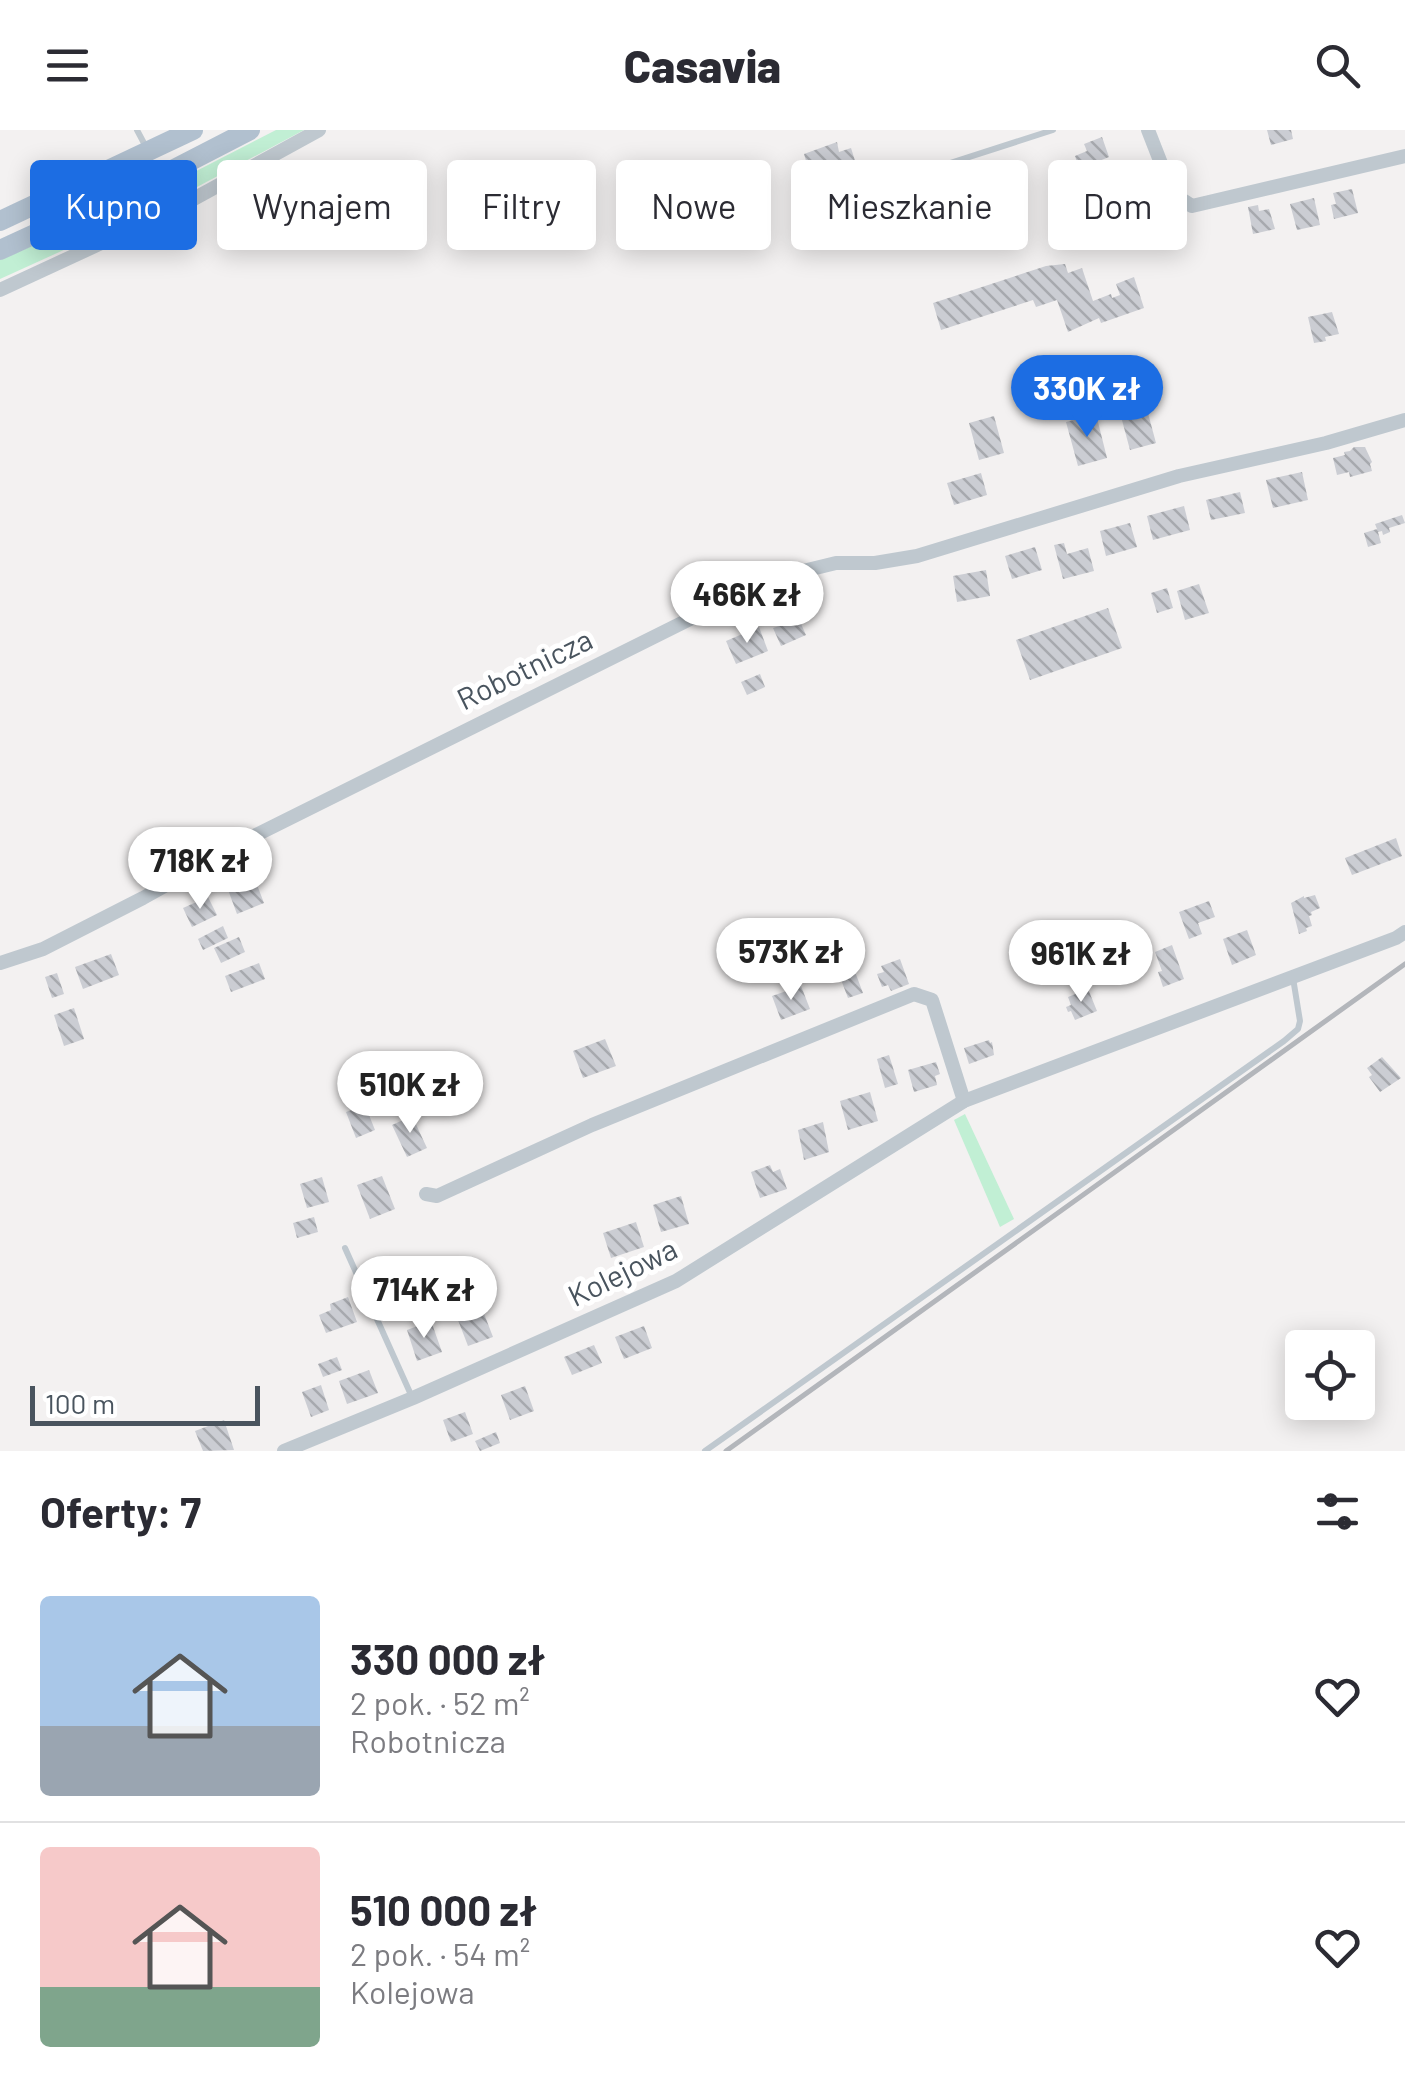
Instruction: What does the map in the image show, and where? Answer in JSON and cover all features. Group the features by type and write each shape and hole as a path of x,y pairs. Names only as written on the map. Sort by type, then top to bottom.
{"main road":[{"path":"0,221 193,130"},
{"path":"0,250 250,130"}],"street":[{"path":"0,290 179,207 319,130"},
{"path":"1148,130 1173,194 1192,206 1405,156"},
{"name":"Robotnicza","path":"0,963 43,950 256,834 437,743 704,612 795,573 836,564 917,556 1179,476 1405,420"},
{"name":"Kolejowa","path":"284,1451 676,1281 964,1101 1405,932"},
{"path":"426,1194 437,1196 592,1125 914,994 932,1000 964,1101"}],"lane":[{"path":"138,130 148,153"},
{"path":"960,160 1053,130"},
{"path":"705,1451 1298,1030 1301,1016 1293,976"},
{"path":"345,1248 413,1398"}],"green space":[{"path":"276,130 304,130 248,160 218,160"},
{"path":"217,160 217,176 197,187 197,171"},
{"path":"30,247 30,250 64,250 0,279 0,260"},
{"path":"965,1114 1014,1219 1000,1227 954,1120"}],"building":[{"path":"1267,130 1291,130 1293,139 1271,145"},
{"path":"1102,137 1109,157 1076,160 1075,156 1087,151 1084,144"},
{"path":"837,142 839,152 851,148 855,160 806,160 804,154"},
{"path":"1352,189 1358,213 1334,219 1333,193"},
{"path":"1314,198 1320,225 1297,230 1290,204"},
{"path":"1258,205 1259,211 1269,209 1275,229 1253,234 1248,207"},
{"path":"1065,264 1068,273 1082,268 1093,301 1120,295 1116,284 1134,277 1144,308 1101,323 1099,318 1068,332 1057,300 1036,307 1033,300 941,330 933,303 1046,266"},
{"path":"1332,312 1339,334 1314,343 1308,317"},
{"path":"1145,402 1156,443 1130,450 1119,409"},
{"path":"1096,414 1107,458 1078,466 1066,422"},
{"path":"994,416 1004,453 979,460 969,423"},
{"path":"1354,447 1365,447 1372,471 1350,477 1349,472 1337,475 1333,458"},
{"path":"1302,472 1308,500 1273,508 1266,480"},
{"path":"981,473 987,495 954,505 947,483"},
{"path":"1240,492 1245,513 1211,520 1206,500"},
{"path":"1184,506 1190,530 1153,540 1147,516"},
{"path":"1402,515 1405,523 1389,528 1390,532 1383,535 1378,532 1381,543 1368,547 1364,533 1377,529 1375,524"},
{"path":"1130,523 1137,547 1106,556 1100,531"},
{"path":"1064,543 1067,554 1088,548 1094,571 1063,579 1054,545"},
{"path":"1035,547 1042,570 1012,579 1005,556"},
{"path":"986,570 990,596 957,602 953,576"},
{"path":"1199,584 1209,613 1185,620 1177,591"},
{"path":"1167,588 1173,608 1157,613 1151,593"},
{"path":"794,608 806,635 781,646 773,628 779,626 774,616"},
{"path":"1108,608 1122,648 1030,680 1016,640"},
{"path":"759,627 768,651 736,664 726,641"},
{"path":"760,674 765,687 747,695 741,682"},
{"path":"1396,838 1402,856 1352,875 1345,858"},
{"path":"254,877 264,903 237,914 227,887"},
{"path":"1315,895 1320,908 1309,916 1312,926 1299,934 1291,903"},
{"path":"208,897 217,915 192,927 183,908"},
{"path":"1209,901 1215,917 1198,923 1202,934 1189,939 1179,912"},
{"path":"223,926 228,938 203,950 198,939"},
{"path":"1247,930 1256,955 1232,965 1223,939"},
{"path":"239,937 245,952 221,963 214,948"},
{"path":"854,942 858,953 849,956 863,993 848,998 830,951"},
{"path":"1172,945 1184,979 1163,987 1155,952"},
{"path":"111,954 119,975 83,989 75,967"},
{"path":"900,959 909,984 891,991 888,985 882,987 877,974 884,972 881,966"},
{"path":"259,963 265,979 231,992 225,976"},
{"path":"57,973 64,994 52,998 45,977"},
{"path":"801,986 810,1009 781,1020 772,996"},
{"path":"1088,989 1097,1011 1075,1020 1066,1007 1071,1005 1068,997"},
{"path":"74,1008 84,1039 64,1046 54,1015"},
{"path":"605,1039 616,1066 583,1078 573,1051"},
{"path":"989,1040 994,1055 969,1064 964,1048"},
{"path":"889,1055 898,1084 885,1088 877,1059"},
{"path":"1382,1057 1401,1078 1380,1092 1367,1068"},
{"path":"936,1062 940,1074 935,1076 937,1085 914,1092 908,1070"},
{"path":"870,1092 878,1121 848,1130 840,1101"},
{"path":"365,1105 375,1130 356,1138 346,1112"},
{"path":"412,1116 427,1148 407,1157 392,1125"},
{"path":"823,1122 829,1152 804,1160 798,1130"},
{"path":"770,1165 773,1172 780,1169 787,1189 760,1198 751,1172"},
{"path":"382,1176 395,1209 370,1219 357,1185"},
{"path":"322,1177 329,1202 307,1208 300,1184"},
{"path":"681,1196 689,1224 661,1232 653,1205"},
{"path":"314,1217 318,1232 297,1238 293,1223"},
{"path":"636,1222 644,1247 611,1258 603,1233"},
{"path":"348,1297 357,1322 326,1333 319,1315 331,1310 330,1304"},
{"path":"483,1311 493,1337 468,1346 458,1320"},
{"path":"431,1321 442,1352 417,1361 407,1330"},
{"path":"644,1326 652,1348 624,1359 615,1337"},
{"path":"594,1345 602,1363 572,1375 564,1357"},
{"path":"337,1357 342,1370 323,1377 318,1364"},
{"path":"369,1370 378,1393 347,1404 339,1381"},
{"path":"321,1385 329,1410 311,1417 302,1392"},
{"path":"525,1386 534,1411 510,1420 501,1395"},
{"path":"465,1412 473,1434 451,1442 443,1420"},
{"path":"224,1420 234,1450 203,1451 195,1431"},
{"path":"496,1432 500,1443 480,1451 475,1441"}],"railway":[{"path":"726,1451 1405,964"}]}
